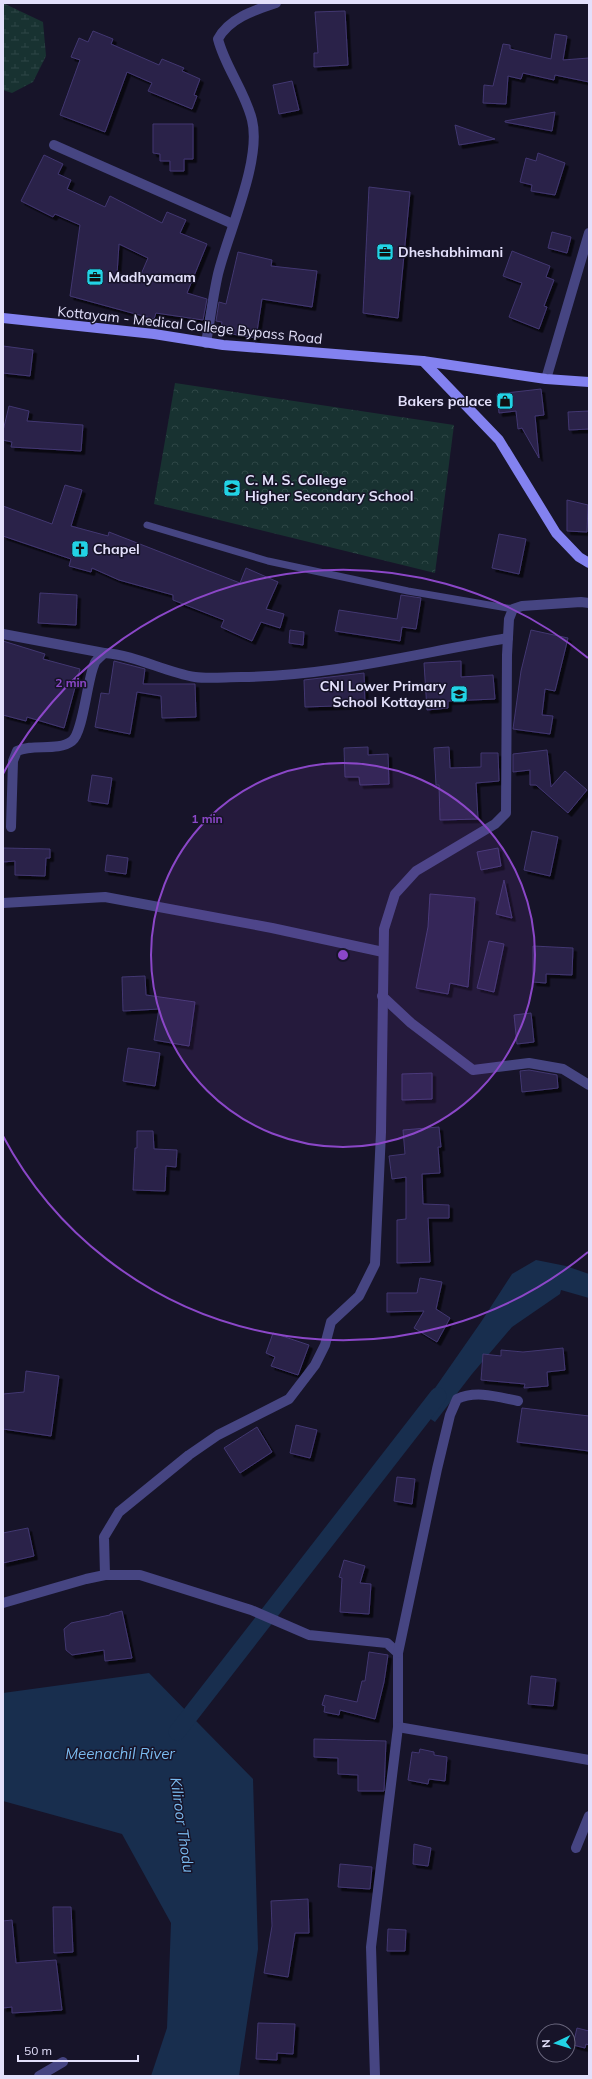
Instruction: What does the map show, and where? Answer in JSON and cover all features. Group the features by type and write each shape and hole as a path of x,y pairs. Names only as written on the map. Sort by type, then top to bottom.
{"main road":[{"name":"Kottayam - Medical College Bypass Road","path":"3,318 154,334 206,343 423,361 546,379 589,382"},
{"path":"423,361 499,440 556,533 579,557 589,563"}],"street":[{"path":"206,343 218,274 245,185 254,145 252,121 241,89 222,54 218,39 230,24 249,13 276,3"},
{"path":"54,144 233,224"},
{"path":"546,379 589,233"},
{"path":"105,1575 104,1537 119,1512 189,1455 218,1435 289,1399 315,1365 325,1344 331,1322 359,1296 375,1264 381,1132 384,929 395,894 416,871 495,824 506,813 508,638 509,619 514,609 522,606 586,602"},
{"path":"3,634 104,653 120,654 195,677 281,676 369,665 446,648 508,638"},
{"path":"11,827 13,761 18,751 25,747 57,745 72,741 79,732 83,706 94,663 104,653"},
{"path":"3,903 105,897 272,928 383,952"},
{"path":"382,996 411,1023 473,1070 529,1063 564,1069 589,1084"},
{"path":"375,2076 370,1948 398,1727 398,1653 437,1469 450,1415 457,1399 467,1394 490,1395 518,1401"},
{"path":"3,1603 105,1575 140,1575 252,1610 309,1635 387,1643 398,1653"},
{"path":"398,1727 589,1760"},
{"path":"576,1848 589,1816"},
{"path":"39,2076 63,2062"}],"lane":[{"path":"146,526 268,561 408,591 514,609"}],"green space":[{"path":"3,3 43,22 46,56 33,82 12,93 3,90"},
{"path":"175,383 454,425 435,573 154,504"}],"water":[{"path":"536,1260 566,1266 589,1274 589,1298 561,1290 560,1294 512,1327 472,1374 435,1422 419,1411 481,1322 512,1274"},
{"name":"Meenachil River","path":"149,1673 253,1779 258,1949 239,2076 151,2076 167,2028 171,1923 122,1834 3,1801 3,1693"}],"building":[{"path":"345,11 348,65 314,67 314,53 318,53 315,12"},
{"path":"93,31 113,39 111,44 159,65 162,59 184,68 182,71 200,79 194,95 197,96 192,109 148,91 152,83 127,72 105,132 60,115 80,60 71,57 79,38 88,42"},
{"path":"555,34 567,36 563,60 589,58 589,82 555,75 554,80 523,73 521,79 508,76 506,104 483,103 484,85 493,86 503,44 510,45 510,49 551,59"},
{"path":"292,81 299,110 279,114 273,85"},
{"path":"555,112 552,131 505,122 505,121"},
{"path":"153,124 193,124 193,159 184,159 184,171 170,171 170,161 160,161 160,154 153,153"},
{"path":"455,125 495,139 459,145"},
{"path":"538,153 565,163 555,195 531,191 532,185 520,182 526,158 536,161"},
{"path":"44,155 63,164 58,174 71,180 67,189 105,207 110,196 162,223 167,212 186,220 180,233 207,244 187,293 207,299 203,320 156,313 154,319 70,296 80,225 55,214 53,217 21,201","holes":["119,244 148,258 139,279 117,274"]},
{"name":"Dheshabhimani","path":"369,187 410,192 398,318 363,313"},
{"path":"552,232 571,237 567,253 548,248"},
{"path":"512,251 550,266 546,277 554,280 544,306 547,307 539,329 509,317 522,283 503,276"},
{"path":"238,252 272,260 271,266 317,271 312,307 262,299 256,338 220,332 222,322 216,321 219,302 226,304"},
{"path":"3,346 33,350 30,376 3,373"},
{"path":"541,389 544,415 535,416 539,458 522,428 518,429 516,411 499,413 497,394"},
{"path":"9,406 29,411 27,421 83,425 81,451 11,447 12,442 3,440 3,431"},
{"path":"589,411 589,429 569,430 568,412"},
{"path":"65,485 82,490 71,526 108,536 109,532 240,583 246,568 278,582 266,609 284,614 280,628 261,622 252,641 221,627 224,620 173,600 173,595 119,580 92,568 91,572 69,566 71,559 3,536 3,506 52,524"},
{"path":"567,500 588,505 587,532 567,531"},
{"path":"499,534 526,539 519,574 492,568"},
{"path":"40,593 77,595 76,625 38,623"},
{"path":"401,595 421,598 416,629 402,627 400,641 335,631 339,610 397,619"},
{"path":"290,630 304,632 303,645 289,643"},
{"path":"531,630 568,638 555,691 545,689 542,715 553,716 550,734 513,729 521,671"},
{"path":"3,641 45,654 43,659 80,669 64,728 27,717 26,721 3,715"},
{"path":"114,661 145,669 143,684 195,684 196,717 162,718 161,696 137,692 130,734 95,727 101,693 109,694"},
{"path":"461,661 461,677 493,675 495,699 448,701 448,708 427,710 424,663"},
{"path":"364,673 365,705 305,707 304,680"},
{"path":"368,747 368,755 388,754 389,784 360,785 359,777 345,777 344,748"},
{"path":"449,747 450,768 481,767 481,753 498,753 499,781 476,783 478,819 440,820 439,785 436,785 434,748"},
{"path":"547,750 551,787 565,771 587,790 568,813 536,785 530,785 530,770 513,772 513,754"},
{"path":"92,775 112,778 108,804 88,801"},
{"path":"532,831 558,837 550,876 524,870"},
{"path":"3,848 50,849 50,858 46,858 45,876 15,875 15,861 3,862"},
{"path":"498,848 501,866 481,870 477,852"},
{"path":"107,855 128,858 126,874 105,871"},
{"path":"504,880 512,918 496,914"},
{"path":"430,894 475,898 468,987 450,983 448,994 416,988 428,927"},
{"path":"489,941 504,944 494,992 477,988"},
{"path":"533,946 573,948 572,975 546,974 546,983 533,982"},
{"path":"145,976 146,995 195,1002 189,1046 154,1040 159,1009 123,1011 122,977"},
{"path":"531,1013 534,1042 517,1044 514,1015"},
{"path":"128,1048 160,1053 155,1086 123,1081"},
{"path":"529,1070 557,1075 558,1088 522,1092 520,1071"},
{"path":"432,1073 432,1099 402,1100 402,1074"},
{"path":"439,1127 441,1147 438,1147 440,1173 422,1174 423,1204 449,1205 449,1218 428,1218 430,1262 397,1263 397,1220 406,1219 406,1177 392,1179 389,1156 405,1154 403,1130"},
{"path":"137,1131 153,1131 154,1149 177,1150 176,1167 166,1166 165,1191 133,1190"},
{"path":"420,1278 442,1282 436,1309 450,1318 437,1342 414,1328 424,1311 387,1312 387,1293 417,1293"},
{"path":"273,1333 309,1345 298,1375 271,1366 275,1357 266,1353"},
{"path":"563,1348 565,1370 547,1372 548,1386 524,1388 525,1384 481,1380 483,1354 501,1356 501,1350 523,1352"},
{"path":"26,1371 59,1376 51,1436 3,1429 3,1394 24,1392"},
{"path":"522,1408 589,1416 589,1451 517,1442"},
{"path":"296,1425 317,1430 310,1458 290,1453"},
{"path":"257,1427 272,1452 240,1473 224,1448"},
{"path":"397,1477 415,1479 412,1504 394,1501"},
{"path":"28,1528 34,1556 3,1563 3,1533"},
{"path":"344,1560 365,1566 360,1583 371,1584 369,1614 340,1612 342,1578 339,1577"},
{"path":"122,1611 132,1658 105,1661 104,1650 72,1655 66,1650 64,1629 71,1623"},
{"path":"369,1652 388,1655 384,1682 375,1719 340,1710 339,1715 324,1712 325,1706 322,1705 325,1695 357,1702 362,1681 365,1681"},
{"path":"531,1676 556,1679 553,1706 528,1704"},
{"path":"314,1739 386,1741 384,1791 358,1791 358,1775 338,1774 338,1758 314,1757"},
{"path":"420,1749 434,1752 434,1755 447,1757 445,1781 429,1779 428,1784 408,1780 412,1752 419,1753"},
{"path":"414,1844 431,1848 428,1866 413,1864"},
{"path":"340,1864 372,1867 370,1889 338,1887"},
{"path":"308,1899 309,1933 295,1933 288,1977 264,1973 272,1926 271,1901"},
{"path":"53,1907 71,1907 73,1952 54,1953"},
{"path":"12,1920 16,1963 56,1960 62,2010 12,2013 12,2007 3,2008 3,1921"},
{"path":"388,1929 406,1930 405,1951 387,1951"},
{"path":"258,2023 295,2024 293,2054 277,2053 277,2060 256,2059"},
{"path":"577,2028 589,2031 589,2045 586,2044 585,2048 576,2046"}],"waterway":[{"path":"177,1732 438,1396"}],"place":[{"name":"Dheshabhimani","path":"385,252"},
{"name":"Madhyamam","path":"95,277"},
{"name":"Bakers palace","path":"505,401"},
{"name":"C. M. S. College Higher Secondary School","path":"232,488"},
{"name":"Chapel","path":"80,549"},
{"name":"CNI Lower Primary School Kottayam","path":"459,694"}],"water label":[{"name":"Kiliroor Thodu","path":"182,1825"}]}
